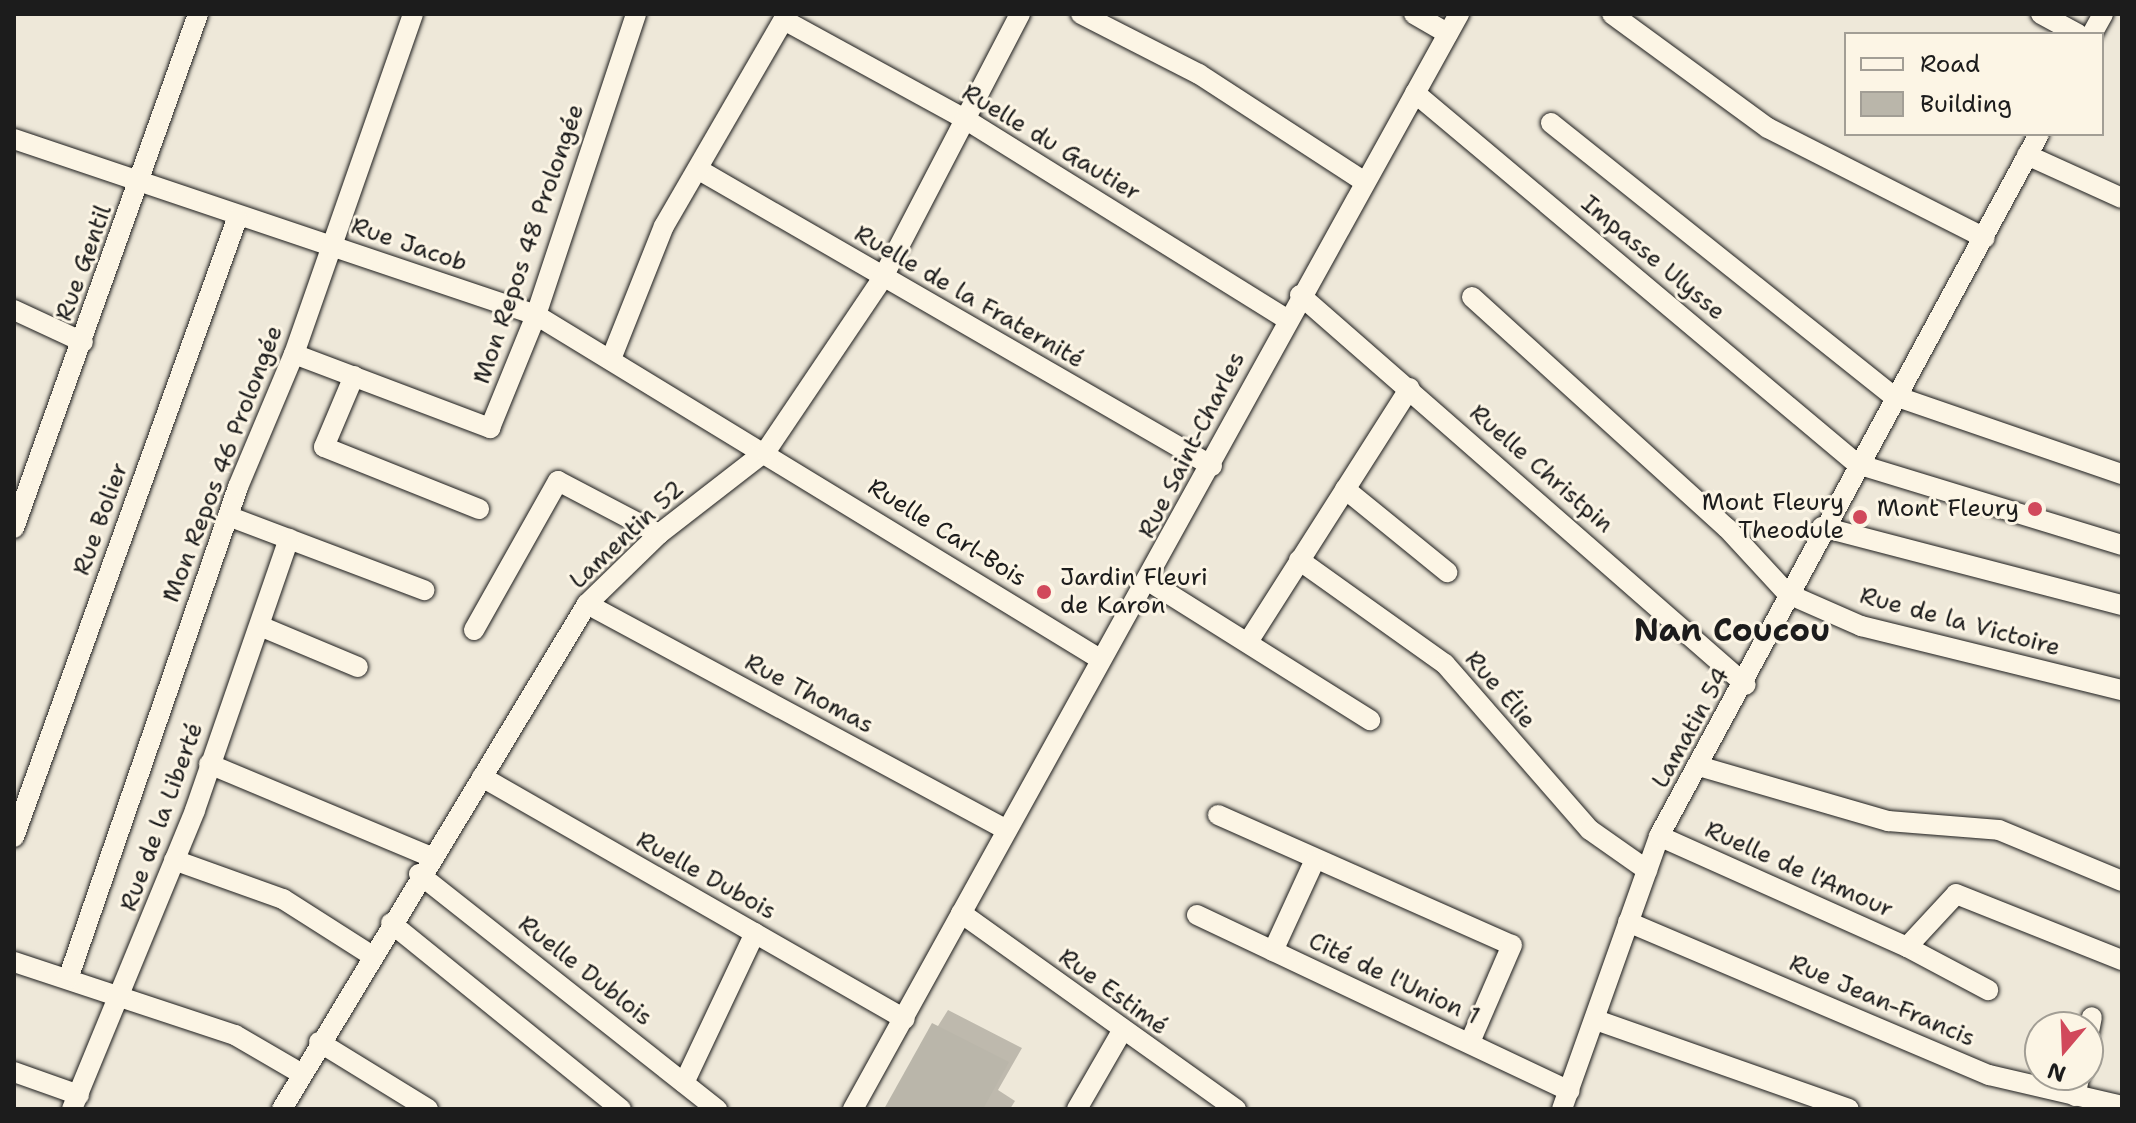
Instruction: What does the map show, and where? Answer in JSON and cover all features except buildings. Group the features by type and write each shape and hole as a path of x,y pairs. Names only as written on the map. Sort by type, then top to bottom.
{"street":[{"name":"Rue Gentil","path":"14,528 140,185 198,14"},
{"name":"Mon Repos 46 Prolongée","path":"68,979 228,516 294,354 413,14"},
{"name":"Mon Repos 48 Prolongée","path":"294,354 490,428 536,315 636,14"},
{"name":"Lamentin 52","path":"282,1109 424,865 482,777 587,604 659,534 766,451 882,279 1020,14"},
{"path":"1081,14 1199,74 1363,181"},
{"path":"1414,14 1448,34"},
{"name":"Rue Saint-Charles","path":"853,1109 1100,659 1150,582 1286,319 1459,14"},
{"path":"1612,14 1768,128 1985,238"},
{"path":"2041,14 2074,32"},
{"path":"2093,32 2103,14"},
{"name":"Ruelle du Gautier","path":"785,17 965,119 1286,319"},
{"path":"611,359 664,226 701,171 785,17"},
{"name":"Impasse Ulysse","path":"1415,93 1857,464"},
{"path":"1551,123 1892,395 2122,474"},
{"name":"Lamatin 54","path":"1566,1100 1659,836 1702,767 1746,685 1788,594 1892,395 1985,238 2038,136"},
{"name":"Rue Jacob","path":"14,139 237,219 331,246 536,315 766,451"},
{"path":"2027,155 2122,198"},
{"name":"Ruelle de la Fraternité","path":"701,171 882,279 1212,466"},
{"name":"Rue Bolier","path":"14,837 237,219"},
{"name":"Ruelle Christpin","path":"1300,295 1410,388 1746,685"},
{"path":"1472,297 1727,528 1788,594"},
{"path":"14,310 83,342"},
{"path":"354,376 324,447 479,509"},
{"path":"1248,642 1410,388"},
{"name":"Ruelle Carl-Bois","path":"766,451 1100,659"},
{"path":"1857,464 2122,545"},
{"path":"474,630 558,481 659,534"},
{"path":"1345,489 1447,572"},
{"path":"228,516 424,590"},
{"path":"1822,527 2122,605"},
{"name":"Rue de la Liberté","path":"75,1102 122,997 260,626 289,539"},
{"name":"Rue Élie","path":"1299,560 1445,664 1590,830 1647,870"},
{"path":"1150,582 1370,720"},
{"name":"Rue de la Victoire","path":"1788,594 1861,626 2122,690"},
{"name":"Rue Thomas","path":"587,604 1006,830"},
{"path":"260,626 358,667"},
{"name":"Ruelle Dublois","path":"209,764 424,865 717,1109"},
{"path":"1702,767 1888,821 1999,830 2122,881"},
{"name":"Ruelle Dubois","path":"482,777 905,1019"},
{"path":"1218,815 1314,862 1512,945 1470,1042"},
{"name":"Ruelle de l'Amour","path":"1659,836 1907,947 1952,895 2122,960"},
{"path":"174,860 283,899 371,955"},
{"path":"1273,951 1314,862"},
{"name":"Rue Estimé","path":"961,913 1122,1031 1236,1109"},
{"name":"Cité de l'Union 1","path":"1197,915 1470,1042 1566,1100"},
{"name":"Rue Jean-Francis","path":"1628,922 1989,1075 2122,1106"},
{"path":"391,923 621,1109"},
{"path":"684,1083 755,933"},
{"path":"1907,947 1988,990"},
{"path":"14,962 235,1035 302,1074"},
{"path":"1596,1020 1849,1109"},
{"path":"1077,1109 1122,1031"},
{"path":"319,1042 428,1109"},
{"path":"14,1072 75,1102"},
{"path":"2075,1096 2076,1091"}],"place":[{"name":"Mont Fleury","path":"2035,509"},
{"name":"Mont Fleury Theodule","path":"1860,517"},
{"name":"Jardin Fleuri de Karon","path":"1044,592"}],"district":[{"name":"Nan Coucou","path":"1732,630"}]}
